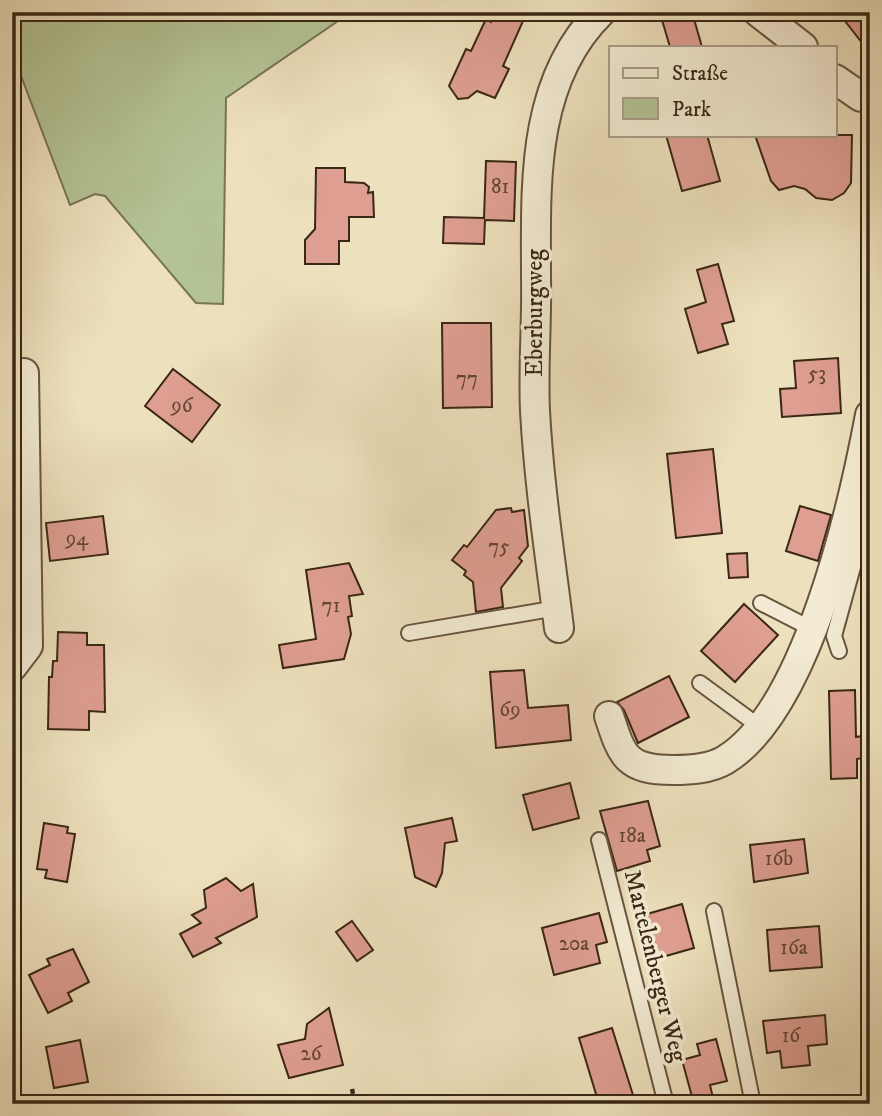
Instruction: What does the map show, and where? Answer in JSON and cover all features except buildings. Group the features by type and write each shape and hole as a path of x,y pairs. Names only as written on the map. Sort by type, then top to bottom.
{"street":[{"name":"Eberburgweg","path":"558,618 535,408 536,183 544,118 557,82 574,46 601,12"},
{"path":"758,12 802,46"},
{"path":"836,80 861,97 870,97"},
{"path":"12,667 28,646 24,373"},
{"path":"609,716 621,752 635,764 656,770 701,768 723,761 760,727 788,685 838,558 870,415"}],"lane":[{"path":"839,651 834,636 870,505"},
{"path":"761,603 810,628"},
{"path":"409,633 558,618"},
{"path":"699,682 760,727"},
{"name":"Martelenberger Weg","path":"600,840 666,1104"},
{"path":"714,911 753,1104"}],"path":[{"path":"352,1089 355,1104"}],"green space":[{"path":"12,12 351,12 226,98 223,304 196,303 105,196 95,194 70,205 12,52"}]}
